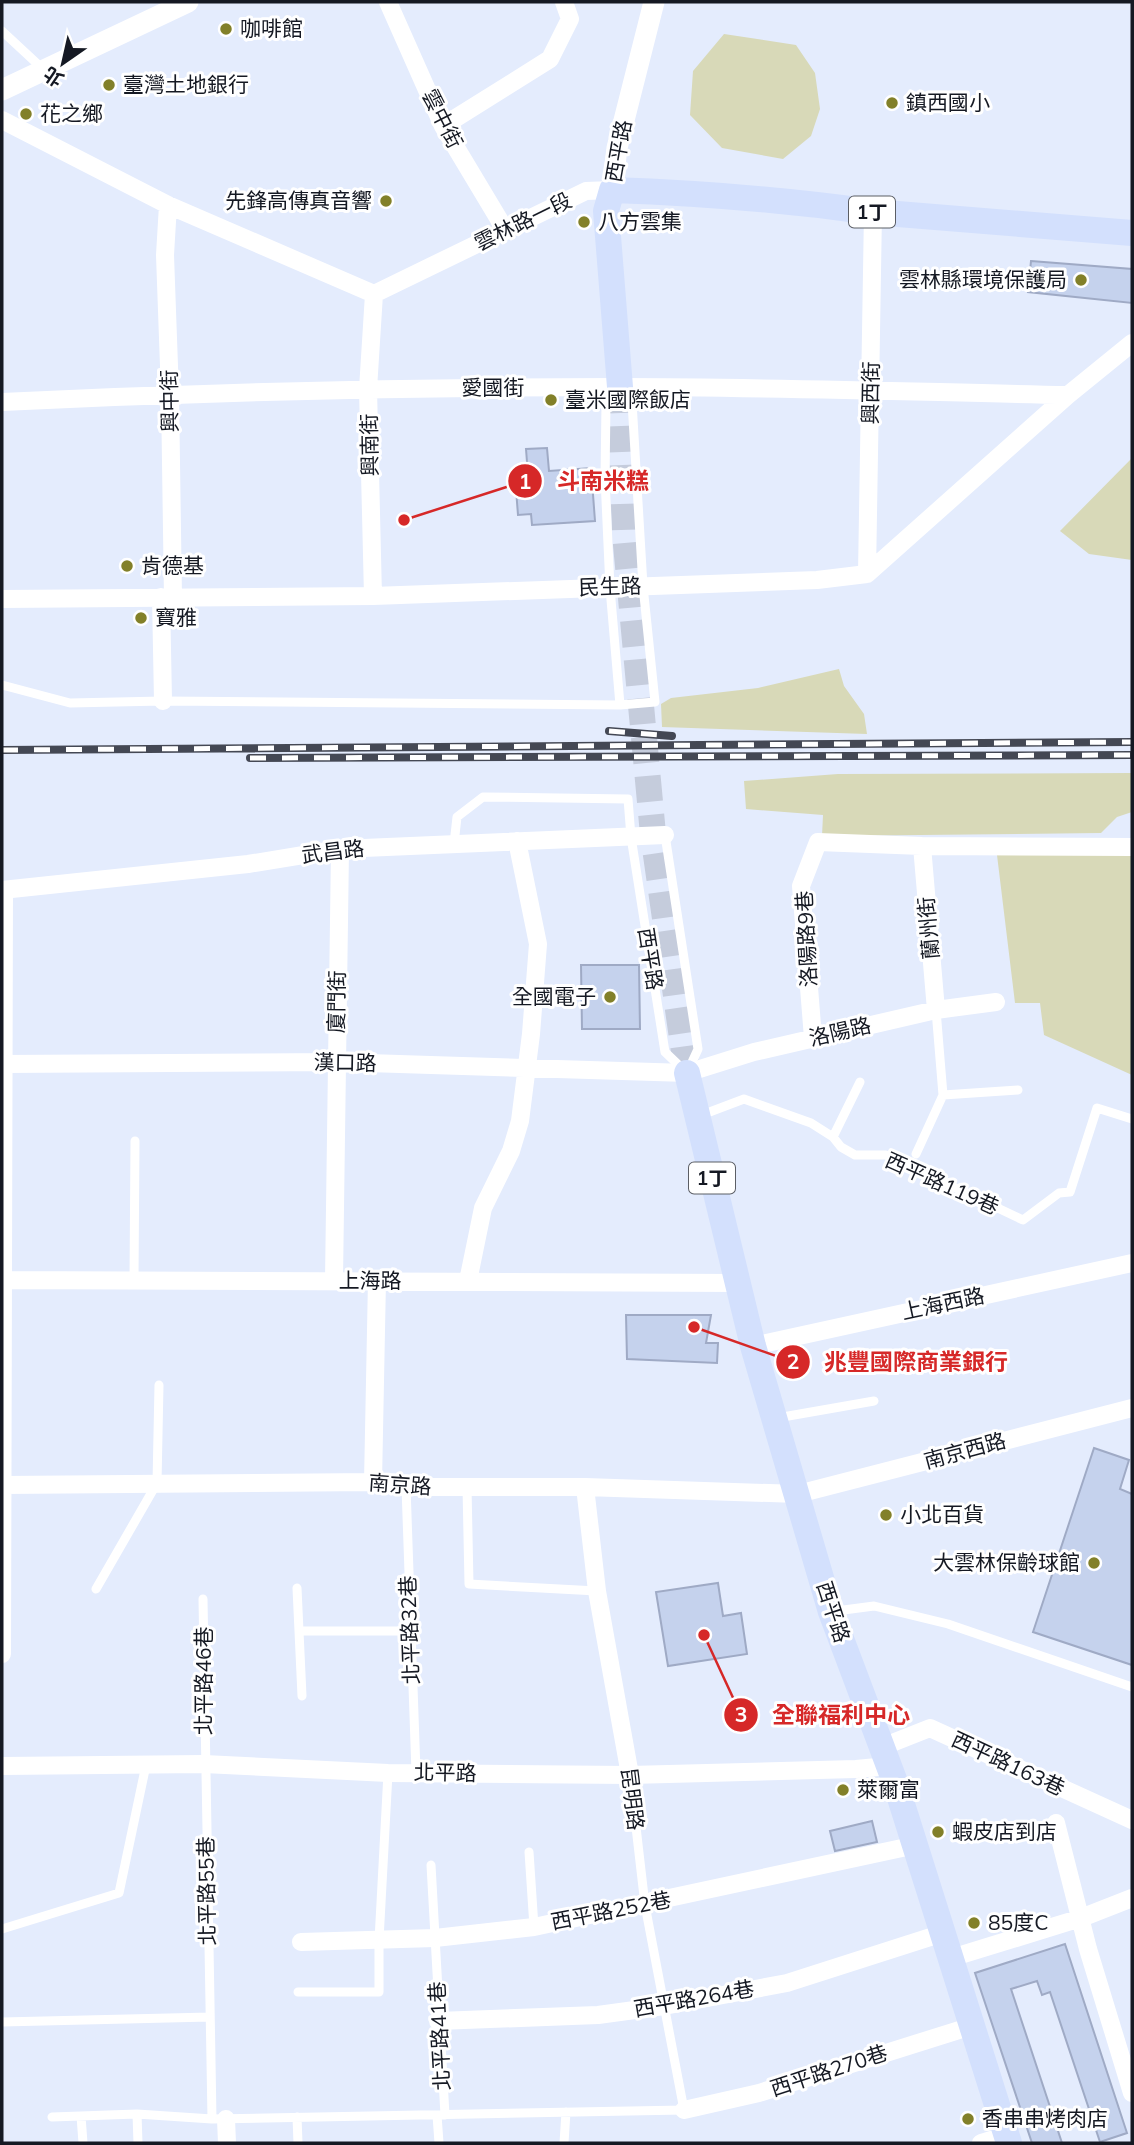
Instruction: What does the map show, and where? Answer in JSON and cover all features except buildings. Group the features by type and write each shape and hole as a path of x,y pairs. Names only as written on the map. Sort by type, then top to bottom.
{"main road":[{"name":"雲林路一段","path":"612,190 664,192 1132,233"},
{"name":"西平路","path":"612,190 606,211 620,387"},
{"name":"西平路","path":"687,1073 753,1346 831,1612 916,1845 1008,2139"}],"street":[{"path":"2,90 188,2"},
{"name":"雲中街","path":"388,2 443,126 506,231"},
{"path":"443,126 550,58 570,19 564,2"},
{"name":"西平路","path":"612,190 617,148 654,2"},
{"path":"2,120 168,205 374,295"},
{"name":"雲林路一段","path":"374,295 586,191 612,190"},
{"name":"興中街","path":"163,701 170,394 165,255 168,205"},
{"name":"興西街","path":"867,574 873,212"},
{"name":"興南街","path":"373,596 369,389 374,295"},
{"path":"867,574 1068,395 1132,343"},
{"name":"愛國街","path":"2,401 369,389 620,387 1068,395"},
{"name":"民生路","path":"2,599 373,596 817,580 867,574"},
{"name":"武昌路","path":"3,890 248,864 340,849 665,835"},
{"path":"468,1281 483,1208 511,1152 520,1122 538,944 517,841"},
{"name":"洛陽路9巷","path":"813,1038 801,886 818,842 922,846"},
{"path":"922,846 1132,847"},
{"name":"蘭州街","path":"922,846 936,1010"},
{"name":"廈門街","path":"334,1280 340,849"},
{"path":"2,1654 3,890"},
{"name":"洛陽路","path":"687,1073 754,1052 813,1038 936,1010 996,1002"},
{"name":"漢口路","path":"2,1064 335,1062 687,1073"},
{"name":"上海西路","path":"753,1346 1132,1263"},
{"name":"上海路","path":"3,1280 738,1283"},
{"path":"373,1482 377,1280"},
{"name":"南京西路","path":"798,1494 1132,1408"},
{"name":"南京路","path":"3,1485 373,1482 406,1487 585,1487 798,1494"},
{"name":"昆明路","path":"585,1487 597,1591 630,1775"},
{"name":"西平路163巷","path":"885,1756 930,1728 1132,1820"},
{"name":"北平路","path":"2,1766 204,1764 388,1773 630,1775 856,1769 885,1756"},
{"path":"1056,1823 1095,1972 1132,2093"},
{"name":"西平路252巷","path":"301,1942 435,1938 534,1927 916,1845"},
{"path":"951,1958 1081,1918 1132,1898"},
{"name":"西平路264巷","path":"438,2021 598,2015 664,2006 787,1983 943,1933"},
{"name":"西平路270巷","path":"684,2110 759,2093 972,2026"},
{"name":"北平路55巷","path":"219,2119 227,2143"},
{"path":"981,2143 1008,2139"}],"lane":[{"path":"2,31 44,70"},
{"path":"2,685 70,703 163,701 620,705 655,702 643,586 632,402 620,387 606,404 606,478 610,588 620,705"},
{"name":"西平路","path":"454,844 457,817 483,797 628,799 631,837 666,1052 687,1073 698,1049 665,835"},
{"path":"916,1154 943,1095 936,1010"},
{"path":"833,1137 860,1082"},
{"path":"943,1095 1018,1090"},
{"name":"西平路119巷","path":"698,1116 744,1099 811,1123 855,1155 886,1155 1023,1220 1059,1193 1070,1192 1097,1108 1132,1119"},
{"path":"134,1280 135,1141"},
{"path":"96,1589 157,1483 159,1385"},
{"path":"775,1418 874,1401"},
{"name":"北平路32巷","path":"406,1487 416,1772"},
{"path":"467,1487 469,1584 597,1591"},
{"path":"297,1588 302,1696"},
{"name":"北平路46巷","path":"203,1599 204,1764"},
{"path":"831,1612 874,1606 948,1624 1132,1687"},
{"path":"300,1631 410,1631"},
{"name":"北平路55巷","path":"204,1764 210,2017 219,2119"},
{"path":"2,1929 119,1893 146,1765"},
{"path":"298,1992 379,1992 379,1940 388,1773"},
{"name":"昆明路","path":"630,1775 645,1905 684,2110"},
{"path":"529,1852 534,1927"},
{"name":"北平路41巷","path":"219,2119 441,2115 431,1865"},
{"path":"2,2022 210,2017"},
{"path":"439,2143 441,2115 684,2110"},
{"path":"564,2143 566,2112"},
{"path":"137,2113 138,2143"},
{"path":"52,2117 137,2113 219,2119"},
{"path":"81,2116 83,2143"},
{"path":"298,2118 298,2143"}],"green space":[{"path":"724,34 796,45 815,73 820,109 811,136 783,159 722,148 690,115 693,71"},
{"path":"1132,458 1132,560 1089,554 1060,531"},
{"path":"839,669 844,686 864,714 867,734 662,727 661,704 671,698 758,688"},
{"path":"1132,773 1132,812 1117,817 1101,833 822,836 823,815 746,809 744,781 838,774"},
{"path":"997,855 1132,855 1132,1075 1044,1035 1040,1003 1015,1003"}],"tunnel":[{"path":"620,387 625,534 653,834 687,1073"}],"railway":[{"path":"609,731 672,736"},
{"path":"2,750 1132,742"},
{"path":"250,758 1132,755"}],"place":[{"name":"咖啡館","path":"226,29"},
{"name":"臺灣土地銀行","path":"109,85"},
{"name":"鎮西國小","path":"892,103"},
{"name":"花之鄉","path":"26,114"},
{"name":"先鋒高傳真音響","path":"386,201"},
{"name":"八方雲集","path":"584,222"},
{"name":"雲林縣環境保護局","path":"1081,280"},
{"name":"臺米國際飯店","path":"551,400"},
{"name":"斗南米糕","path":"404,520"},
{"name":"肯德基","path":"127,566"},
{"name":"寶雅","path":"141,618"},
{"name":"全國電子","path":"610,997"},
{"name":"兆豐國際商業銀行","path":"694,1327"},
{"name":"小北百貨","path":"886,1515"},
{"name":"大雲林保齡球館","path":"1094,1563"},
{"name":"全聯福利中心","path":"704,1635"},
{"name":"萊爾富","path":"843,1790"},
{"name":"蝦皮店到店","path":"938,1832"},
{"name":"85度C","path":"974,1923"},
{"name":"香串串烤肉店","path":"968,2119"}]}
